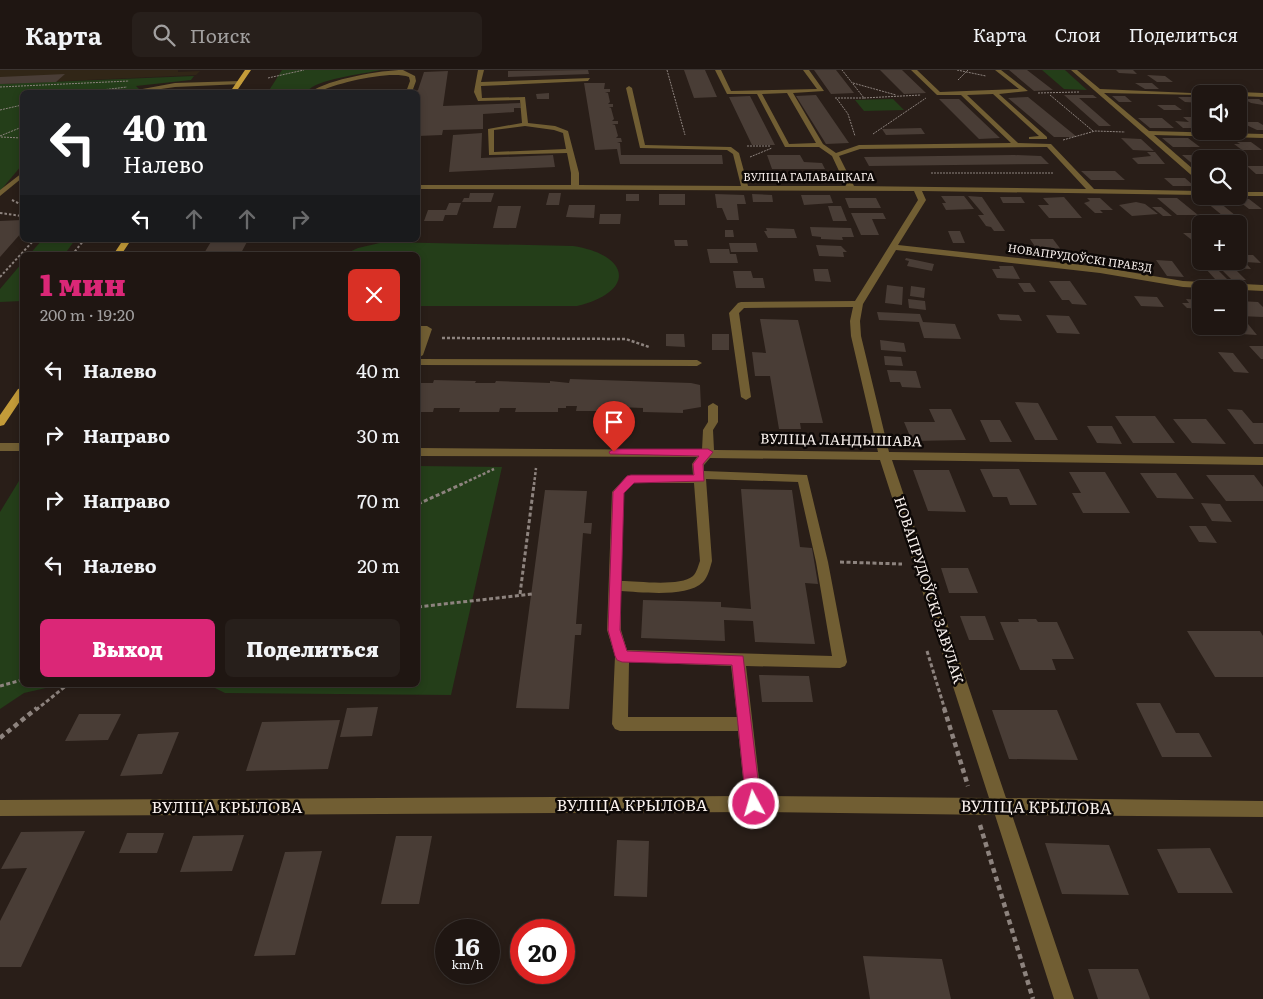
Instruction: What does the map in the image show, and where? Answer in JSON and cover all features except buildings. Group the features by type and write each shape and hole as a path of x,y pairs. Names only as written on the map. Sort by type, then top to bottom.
{"main road":[{"path":"235,90 248,70"},
{"path":"0,423 20,394"}],"street":[{"path":"481,70 477,92 480,100 523,98 525,124"},
{"path":"718,70 729,93 821,91"},
{"path":"806,70 821,91"},
{"path":"914,70 939,94 1025,91"},
{"path":"998,70 1025,91"},
{"path":"1074,70 1192,171"},
{"path":"319,90 333,84 395,71 402,71 412,76 413,81 410,90"},
{"path":"478,84 588,79"},
{"path":"140,90 175,85 240,83"},
{"path":"933,88 1017,85"},
{"path":"629,88 642,147 729,148 736,154 739,161 745,188"},
{"path":"1098,91 1192,93"},
{"path":"790,92 820,145 835,155 851,188"},
{"path":"994,92 1045,138"},
{"path":"759,93 786,146 820,145"},
{"path":"962,93 1016,145"},
{"path":"1247,94 1263,95"},
{"path":"570,151 491,154 491,129 525,124 555,128 566,132 575,173 575,188"},
{"path":"1146,133 1263,136"},
{"path":"1009,138 1045,138"},
{"path":"835,155 859,147 1049,145 1092,191"},
{"path":"0,194 20,176"},
{"name":"ВУЛІЦА ГАЛАВАЦКАГА","path":"420,187 851,188 1192,193"},
{"name":"НОВАПРУДОЎСКІ ЗАВУЛАК","path":"917,189 922,200 895,247 858,304 855,321 856,336 885,457 1064,999"},
{"path":"1247,194 1263,194"},
{"name":"НОВАПРУДОЎСКІ ПРАЕЗД","path":"895,247 1100,270 1183,284 1263,288"},
{"path":"746,397 734,312 741,305 858,304"},
{"path":"420,329 427,329 420,349"},
{"path":"420,362 697,363"},
{"path":"614,586 681,586 696,580 700,576 706,561 698,464 708,452 708,430 714,422 713,406"},
{"path":"0,447 20,447"},
{"name":"ВУЛІЦА ЛАНДЫШАВА","path":"420,452 708,452 885,457 1263,460"},
{"path":"622,656 840,662 822,562 803,478 700,477 631,479 618,492 614,630 622,656 620,724 745,724"},
{"path":"738,660 754,804"},
{"name":"ВУЛІЦА КРЫЛОВА","path":"0,808 754,804 1263,810"}],"path":[{"path":"268,78 304,70"},
{"path":"667,70 689,148"},
{"path":"842,70 864,98"},
{"path":"0,87 136,81"},
{"path":"853,83 899,96"},
{"path":"117,90 133,86"},
{"path":"821,91 837,98 931,94 911,110 880,127 859,147 848,114 837,98"},
{"path":"1025,91 1049,94 1098,91"},
{"path":"1049,94 1093,131"},
{"path":"0,110 20,105"},
{"path":"0,137 20,128"},
{"path":"1045,138 1059,140 1078,139 1084,134 1093,131 1146,133"},
{"path":"0,137 20,138"},
{"path":"729,148 778,146 739,161"},
{"path":"926,173 1076,173"},
{"path":"0,213 20,216"},
{"path":"23,252 32,242"},
{"path":"74,252 82,242"},
{"path":"0,277 20,255"},
{"path":"424,338 626,339 653,348"},
{"path":"520,594 536,463"},
{"path":"420,503 500,467"},
{"path":"901,556 906,573"},
{"path":"822,562 904,564"},
{"path":"420,607 532,594"},
{"path":"925,643 1033,999"},
{"path":"0,686 20,681"},
{"path":"0,738 64,687"}],"shaded area":[{"path":"0,70 200,71 196,75 0,84"}],"green space":[{"path":"282,70 381,70 329,80 311,87 309,90 269,90"},
{"path":"1042,70 1065,70 1087,90 1064,89"},
{"path":"194,76 191,80 136,86 140,90 20,90 20,167 0,191 0,84"},
{"path":"893,99 904,110 864,111 855,100"},
{"path":"40,242 74,242 66,252 32,252"},
{"path":"384,242 573,246 606,257 615,265 619,274 617,283 609,292 596,300 577,306 420,306 420,252 349,252"},
{"path":"20,265 20,301 0,302 0,289"},
{"path":"420,466 502,467 451,695 225,693 213,687 420,687"},
{"path":"20,479 20,687 50,687 24,693 0,709 0,512"}],"route":[{"path":"614,452 708,452 698,464 700,479 631,479 618,492 614,630 622,656 738,660 754,804"}]}
